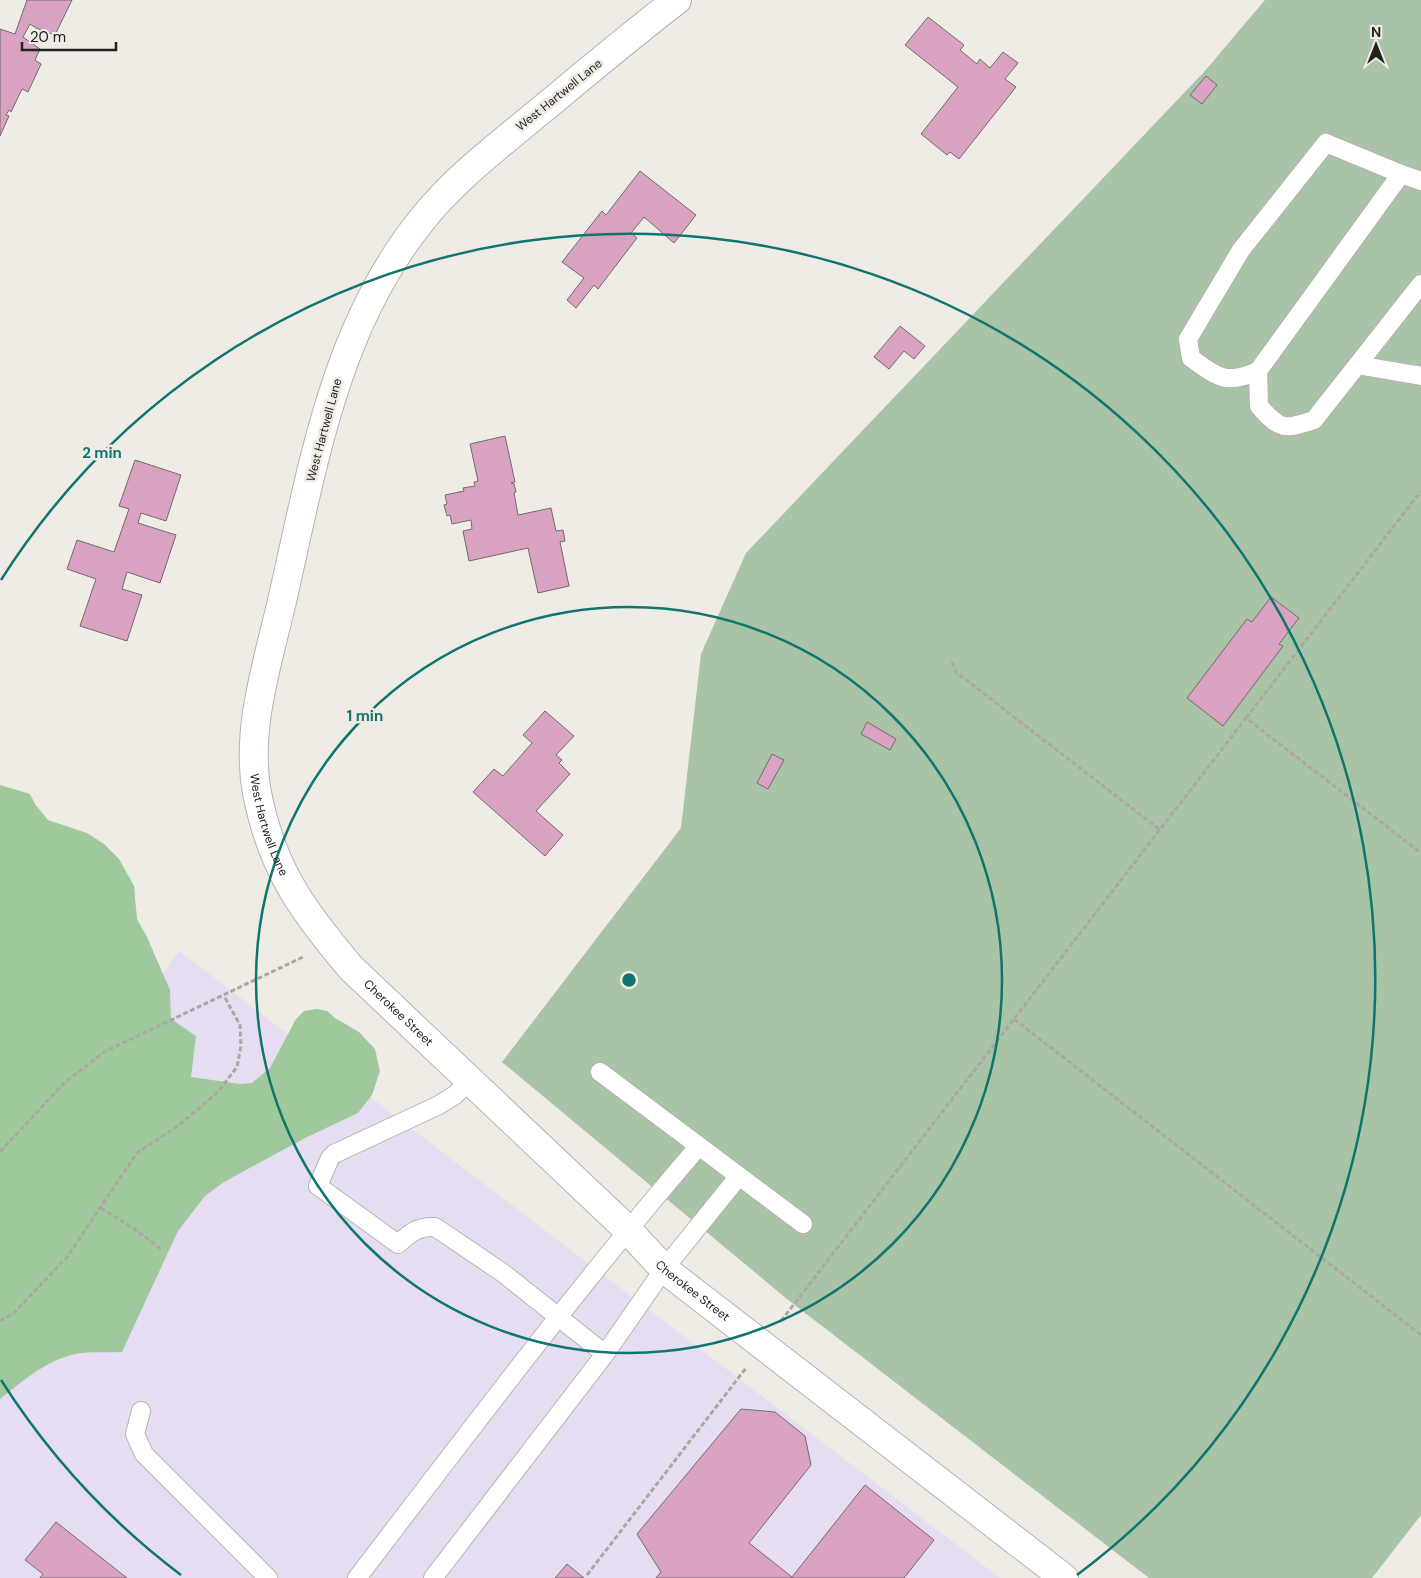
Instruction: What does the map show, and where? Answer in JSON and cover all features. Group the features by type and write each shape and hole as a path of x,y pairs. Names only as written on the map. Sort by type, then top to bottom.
{"street":[{"name":"West Hartwell Lane","path":"351,968 313,923 294,895 278,863 261,808 254,765 259,702 307,495 341,367 357,327 381,280 420,221 452,186 499,144 677,0"},
{"name":"Cherokee Street","path":"351,968 471,1079 627,1229 664,1269 1064,1578"}],"lane":[{"path":"1401,174 1258,371 1237,380 1214,374 1191,358 1188,339 1241,250 1326,143 1421,181"},
{"path":"1258,371 1259,406 1274,424 1293,427 1314,420 1421,284"},
{"path":"1357,365 1421,376"},
{"path":"600,1072 803,1224"},
{"path":"471,1079 455,1095 439,1105 334,1154 330,1158 318,1186 398,1244 412,1231 425,1226 435,1227 503,1273 605,1354"},
{"path":"357,1578 557,1316 627,1229 699,1146"},
{"path":"433,1578 605,1354 664,1269 739,1176"},
{"path":"141,1411 135,1434 144,1454 268,1578"}],"path":[{"path":"779,1324 1421,491"},
{"path":"952,662 956,672 1160,830"},
{"path":"1246,718 1421,853"},
{"path":"0,1152 64,1084 104,1052 331,944"},
{"path":"0,1321 14,1313 67,1257 137,1153 178,1126 218,1092 237,1067 241,1046 240,1024 224,996"},
{"path":"1014,1019 1421,1335"},
{"path":"101,1208 133,1228 161,1249"},
{"path":"587,1575 746,1367"}],"shaded area":[{"path":"179,951 1000,1578 0,1578 0,1195 66,1116"}],"green space":[{"path":"1265,0 1421,0 1421,1515 1372,1578 1149,1578 787,1299 502,1062 681,828 701,654 746,553 1204,72"},
{"path":"0,785 30,794 35,804 48,820 87,833 104,844 119,859 134,886 137,919 170,990 171,1019 196,1036 191,1077 240,1084 252,1083 270,1068 296,1019 304,1011 317,1009 327,1011 359,1032 375,1049 380,1071 372,1095 358,1113 305,1138 224,1182 205,1196 178,1231 122,1352 87,1353 65,1357 35,1372 0,1399"}],"building":[{"path":"27,0 72,0 55,35 30,24 23,37 40,49 35,60 41,64 28,92 22,89 11,112 9,110 6,115 9,116 0,136 0,29 15,34"},
{"path":"928,17 964,45 960,50 977,64 980,59 990,68 1003,52 1018,63 1005,79 1016,87 959,159 950,152 947,155 921,134 958,87 905,45"},
{"path":"1206,76 1217,85 1202,104 1190,95"},
{"path":"640,171 696,215 674,243 644,217 631,233 637,238 598,289 594,285 576,308 567,300 584,278 562,262 602,211 606,215"},
{"path":"900,326 925,346 914,359 904,351 889,369 874,357"},
{"path":"505,436 515,482 511,483 514,484 516,492 514,493 518,515 551,508 556,531 563,530 565,541 560,542 569,586 538,593 528,548 469,561 463,531 472,529 471,520 452,524 450,515 447,516 444,505 447,504 445,495 464,491 463,488 475,486 474,482 478,481 470,444"},
{"path":"135,460 181,475 166,521 141,513 138,523 176,535 160,583 127,572 122,589 142,595 127,641 80,626 96,579 67,569 77,540 114,552 129,509 119,506"},
{"path":"1271,597 1299,618 1279,644 1283,646 1223,726 1187,698 1247,619 1252,622"},
{"path":"545,711 574,736 556,755 562,760 559,763 570,774 536,811 563,835 545,856 473,792 494,769 503,776 532,743 523,735"},
{"path":"867,722 896,739 890,750 861,734"},
{"path":"772,754 784,760 768,789 757,783"},
{"path":"741,1409 775,1412 805,1436 811,1465 749,1543 792,1577 865,1485 934,1540 904,1578 656,1578 661,1572 637,1534"},
{"path":"56,1522 127,1578 40,1578 43,1574 25,1560"},
{"path":"567,1564 584,1578 555,1578"}]}
